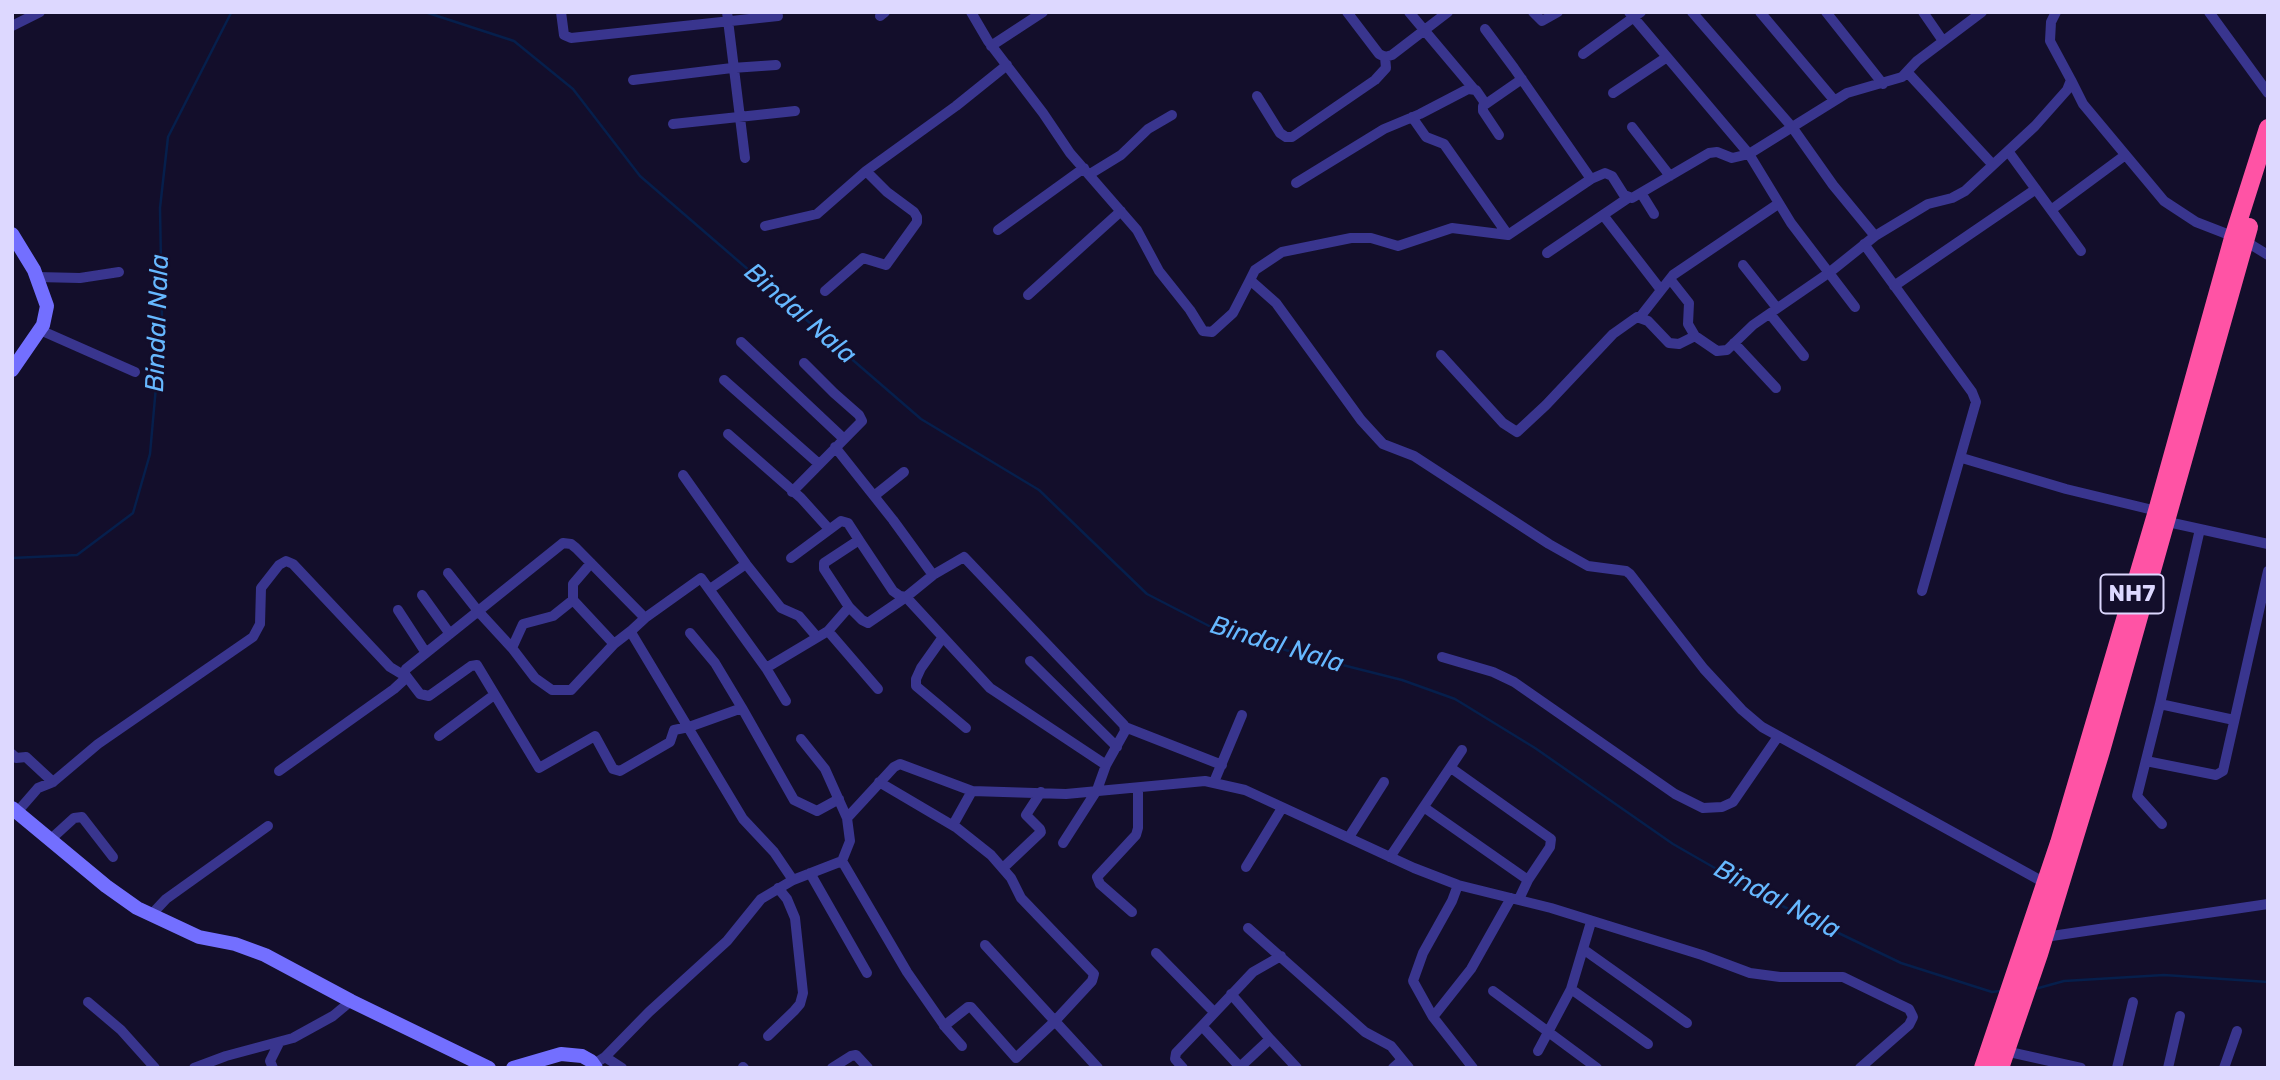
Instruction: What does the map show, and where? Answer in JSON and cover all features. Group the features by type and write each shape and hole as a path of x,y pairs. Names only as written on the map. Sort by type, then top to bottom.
{"highway":[{"name":"NH7","path":"2031,951 2045,937 2102,723 2267,144"},
{"name":"NH7","path":"1983,1068 2009,1017 2031,951 2045,883 2102,723"},
{"name":"NH7","path":"2004,1062 2009,1017"}],"street":[{"path":"12,26 40,12"},
{"path":"561,12 564,35 571,38 727,16 778,16"},
{"path":"971,12 991,46 1087,171 1137,230 1159,271 1206,333 1212,332 1233,313 1255,270 1282,252 1351,238 1371,238 1398,246 1452,228 1508,235 1591,179 1609,174 1628,198"},
{"path":"991,46 1043,12"},
{"path":"1347,12 1374,48 1385,57 1390,57 1448,12"},
{"path":"1409,12 1485,103"},
{"path":"1532,12 1542,21 1558,12"},
{"path":"1692,12 1792,127 1833,185 1875,236"},
{"path":"1760,12 1834,100"},
{"path":"1826,12 1883,84"},
{"path":"1923,12 1943,41"},
{"path":"1547,253 1628,198 1713,152 1732,158 1749,154 1834,100 1854,90 1883,84 1908,72 1917,61 1982,12"},
{"path":"2056,12 2051,22 2050,41 2083,104 2124,156 2176,211 2268,255"},
{"path":"2209,12 2268,93"},
{"path":"1583,54 1634,14 1749,154 1778,204 1855,307"},
{"path":"727,16 745,158"},
{"path":"1485,29 1591,179"},
{"path":"1256,96 1280,133 1292,137 1375,80 1386,68 1385,57"},
{"path":"1613,93 1667,57"},
{"path":"633,80 776,65"},
{"path":"765,226 817,214 866,171 956,106 1007,65"},
{"path":"1908,72 1993,165"},
{"path":"1499,135 1483,111 1485,103 1522,79"},
{"path":"1670,279 1689,303 1688,324 1695,336 1720,352 1727,349 1875,236 1928,204 1958,196 2035,126 2067,90 2071,80"},
{"path":"1296,183 1384,129 1473,88"},
{"path":"673,124 796,111"},
{"path":"998,230 1087,171 1121,155 1148,129 1172,115"},
{"path":"1412,117 1426,138 1444,144 1508,235"},
{"path":"1632,127 1670,176"},
{"path":"2008,151 2081,251"},
{"path":"2051,210 2124,156"},
{"path":"825,291 863,258 886,265 917,222 914,212 887,192 866,171"},
{"path":"1894,286 2036,189"},
{"path":"1641,193 1654,214"},
{"path":"1441,355 1503,423 1517,432 1613,334 1634,318 1640,317 1670,279 1778,204"},
{"path":"1028,295 1121,211"},
{"path":"1604,215 1661,290"},
{"path":"12,234 37,277 47,306 40,330 12,370"},
{"path":"1864,244 1975,397 1976,408 1922,591"},
{"path":"1743,265 1804,356"},
{"path":"37,277 80,278 119,272"},
{"path":"1250,280 1276,303 1361,419 1383,444 1414,456 1549,544 1588,566 1626,571 1724,693 1753,720 1777,737 2045,883"},
{"path":"1640,317 1669,343 1679,344 1695,336"},
{"path":"40,330 135,372"},
{"path":"741,342 844,439"},
{"path":"1734,342 1776,388"},
{"path":"792,492 862,422 861,416 804,363"},
{"path":"724,380 818,464"},
{"path":"728,434 830,529"},
{"path":"835,447 933,575"},
{"path":"1962,458 2200,529 2268,544"},
{"path":"874,496 904,472"},
{"path":"683,475 746,564 783,610 799,616 817,637"},
{"path":"791,558 838,522 845,522 892,592 906,597 997,694 1038,718 1106,765"},
{"path":"2162,824 2137,798 2200,529"},
{"path":"859,540 824,563 824,569 849,607 862,621 869,622 933,575 965,557 1125,727 1222,765"},
{"path":"279,771 394,689 405,677 406,668 558,545 571,544 645,618"},
{"path":"489,1068 265,955 235,944 199,937 151,915 106,886 15,809 38,788 53,782 98,744 253,637 260,624 261,588 279,565 286,561 293,564 390,667 405,677 421,694 429,696 475,665 479,667 539,768 595,736 613,769 621,771 670,742 674,730 742,708"},
{"path":"591,563 573,584 573,600 614,644"},
{"path":"710,589 746,564"},
{"path":"2146,761 2219,774 2223,769 2268,571"},
{"path":"449,573 535,678 552,690 571,690 614,644 698,578 703,579 786,701"},
{"path":"422,595 450,634"},
{"path":"512,648 523,624 553,616 573,600"},
{"path":"766,668 828,631 849,607"},
{"path":"398,610 426,653"},
{"path":"632,630 743,820 780,859 793,880"},
{"path":"828,631 878,689"},
{"path":"690,633 715,663 794,800 817,811 839,799"},
{"path":"943,637 918,674 916,685 966,728"},
{"path":"1442,657 1493,671 1514,682 1675,794 1703,808 1722,807 1733,802 1777,737"},
{"path":"1030,662 1116,747"},
{"path":"439,736 495,695"},
{"path":"2160,704 2234,720"},
{"path":"1214,782 1241,715"},
{"path":"1063,843 1097,790 1125,727"},
{"path":"598,1063 727,941 755,905 793,880 842,861 850,841 847,818 825,769 801,739"},
{"path":"1390,857 1462,750"},
{"path":"12,754 16,758 26,757 53,782"},
{"path":"847,818 879,782 900,764 972,791 1066,794 1214,782 1250,791 1390,857 1458,885 1515,899 1750,972 1780,977 1843,977 1909,1009 1913,1017 1909,1025 1860,1068"},
{"path":"1433,1017 1454,994 1471,969 1550,847 1551,839 1451,768"},
{"path":"879,782 953,825 991,855 1012,878 1021,898 1094,974 1092,981 1055,1022 1016,1058 971,1007 944,1026"},
{"path":"1349,837 1384,782"},
{"path":"1132,912 1100,884 1097,877 1136,835 1138,789"},
{"path":"953,825 972,791"},
{"path":"1003,868 1041,832 1026,815 1041,792"},
{"path":"1246,867 1282,808"},
{"path":"1425,808 1528,880"},
{"path":"51,839 74,818 82,817 113,857"},
{"path":"151,915 166,899 268,826"},
{"path":"842,861 906,972 961,1046"},
{"path":"810,873 867,973"},
{"path":"1458,885 1413,978 1415,988 1433,1017 1473,1068"},
{"path":"768,1036 803,999 795,918 787,899 778,888"},
{"path":"2045,937 2268,904"},
{"path":"1538,1051 1571,989 1591,922"},
{"path":"1248,928 1365,1032 1391,1046 1405,1064 1393,1068"},
{"path":"985,945 1098,1068"},
{"path":"1583,949 1687,1023"},
{"path":"1156,953 1214,1013"},
{"path":"1183,1068 1175,1059 1176,1053 1259,966 1280,956"},
{"path":"1571,989 1648,1044"},
{"path":"1493,991 1597,1068"},
{"path":"1231,994 1297,1068"},
{"path":"194,1068 226,1056 279,1043 314,1029 351,1000"},
{"path":"88,1002 121,1030 155,1068"},
{"path":"2117,1068 2133,1002"},
{"path":"2168,1068 2180,1016"},
{"path":"1202,1026 1240,1068 1270,1039"},
{"path":"2224,1068 2237,1031"},
{"path":"274,1068 270,1061 279,1043"},
{"path":"513,1068 561,1054 582,1056 598,1063 622,1068"},
{"path":"832,1068 856,1055 868,1068"},
{"path":"2004,1062 2081,1068"}],"waterway":[{"name":"Bindal Nala","path":"12,558 77,555 133,513 150,454 162,319 160,208 168,137 233,12"},
{"name":"Bindal Nala","path":"425,12 514,41 573,89 640,176 921,419 1039,490 1147,594 1213,628 1299,654 1402,680 1455,699 1535,748 1673,844 1774,902 1901,963 1992,992 2000,991"},
{"name":"Bindal Nala","path":"2035,989 2064,981 2164,975 2268,982"}]}
